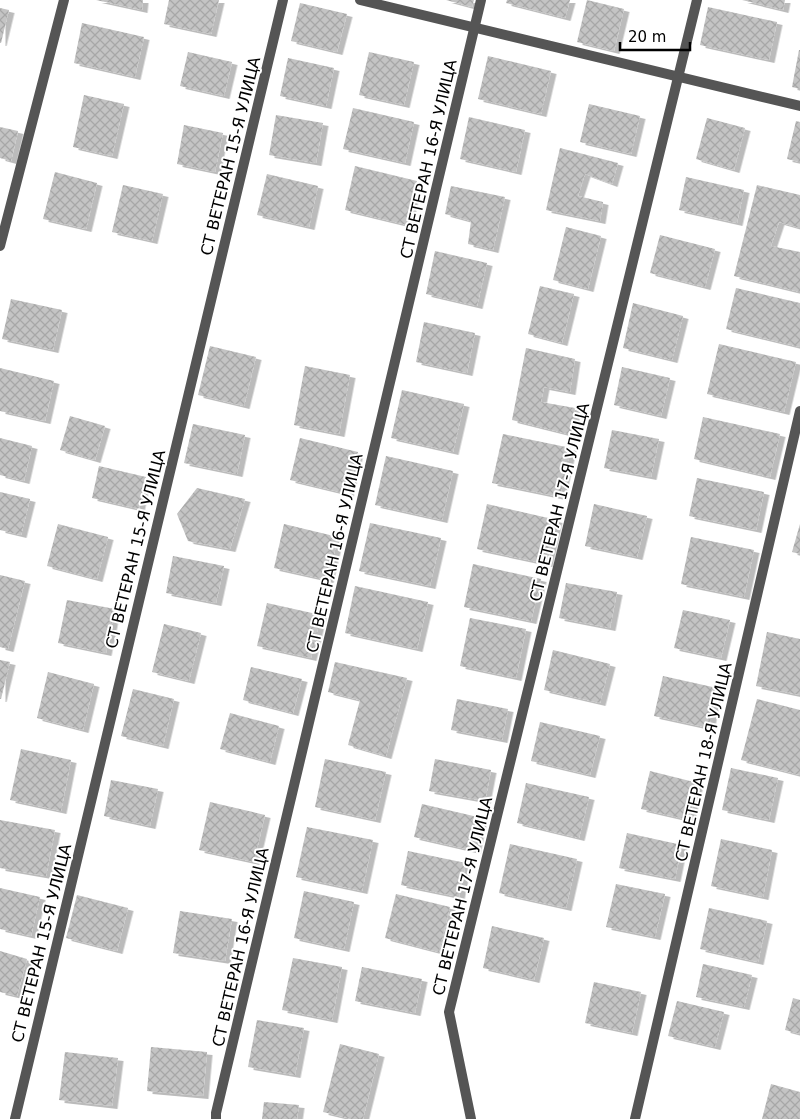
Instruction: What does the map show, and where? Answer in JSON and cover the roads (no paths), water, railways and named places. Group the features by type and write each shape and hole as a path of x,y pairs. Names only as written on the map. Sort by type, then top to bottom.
{"street":[{"path":"0,246 64,0"},
{"name":"СТ ВЕТЕРАН 15-Я УЛИЦА","path":"14,1119 283,0"},
{"path":"360,0 800,106"},
{"name":"СТ ВЕТЕРАН 16-Я УЛИЦА","path":"216,1116 482,0"},
{"name":"СТ ВЕТЕРАН 17-Я УЛИЦА","path":"471,1119 449,1012 697,0"},
{"name":"СТ ВЕТЕРАН 18-Я УЛИЦА","path":"635,1119 800,411"}]}
